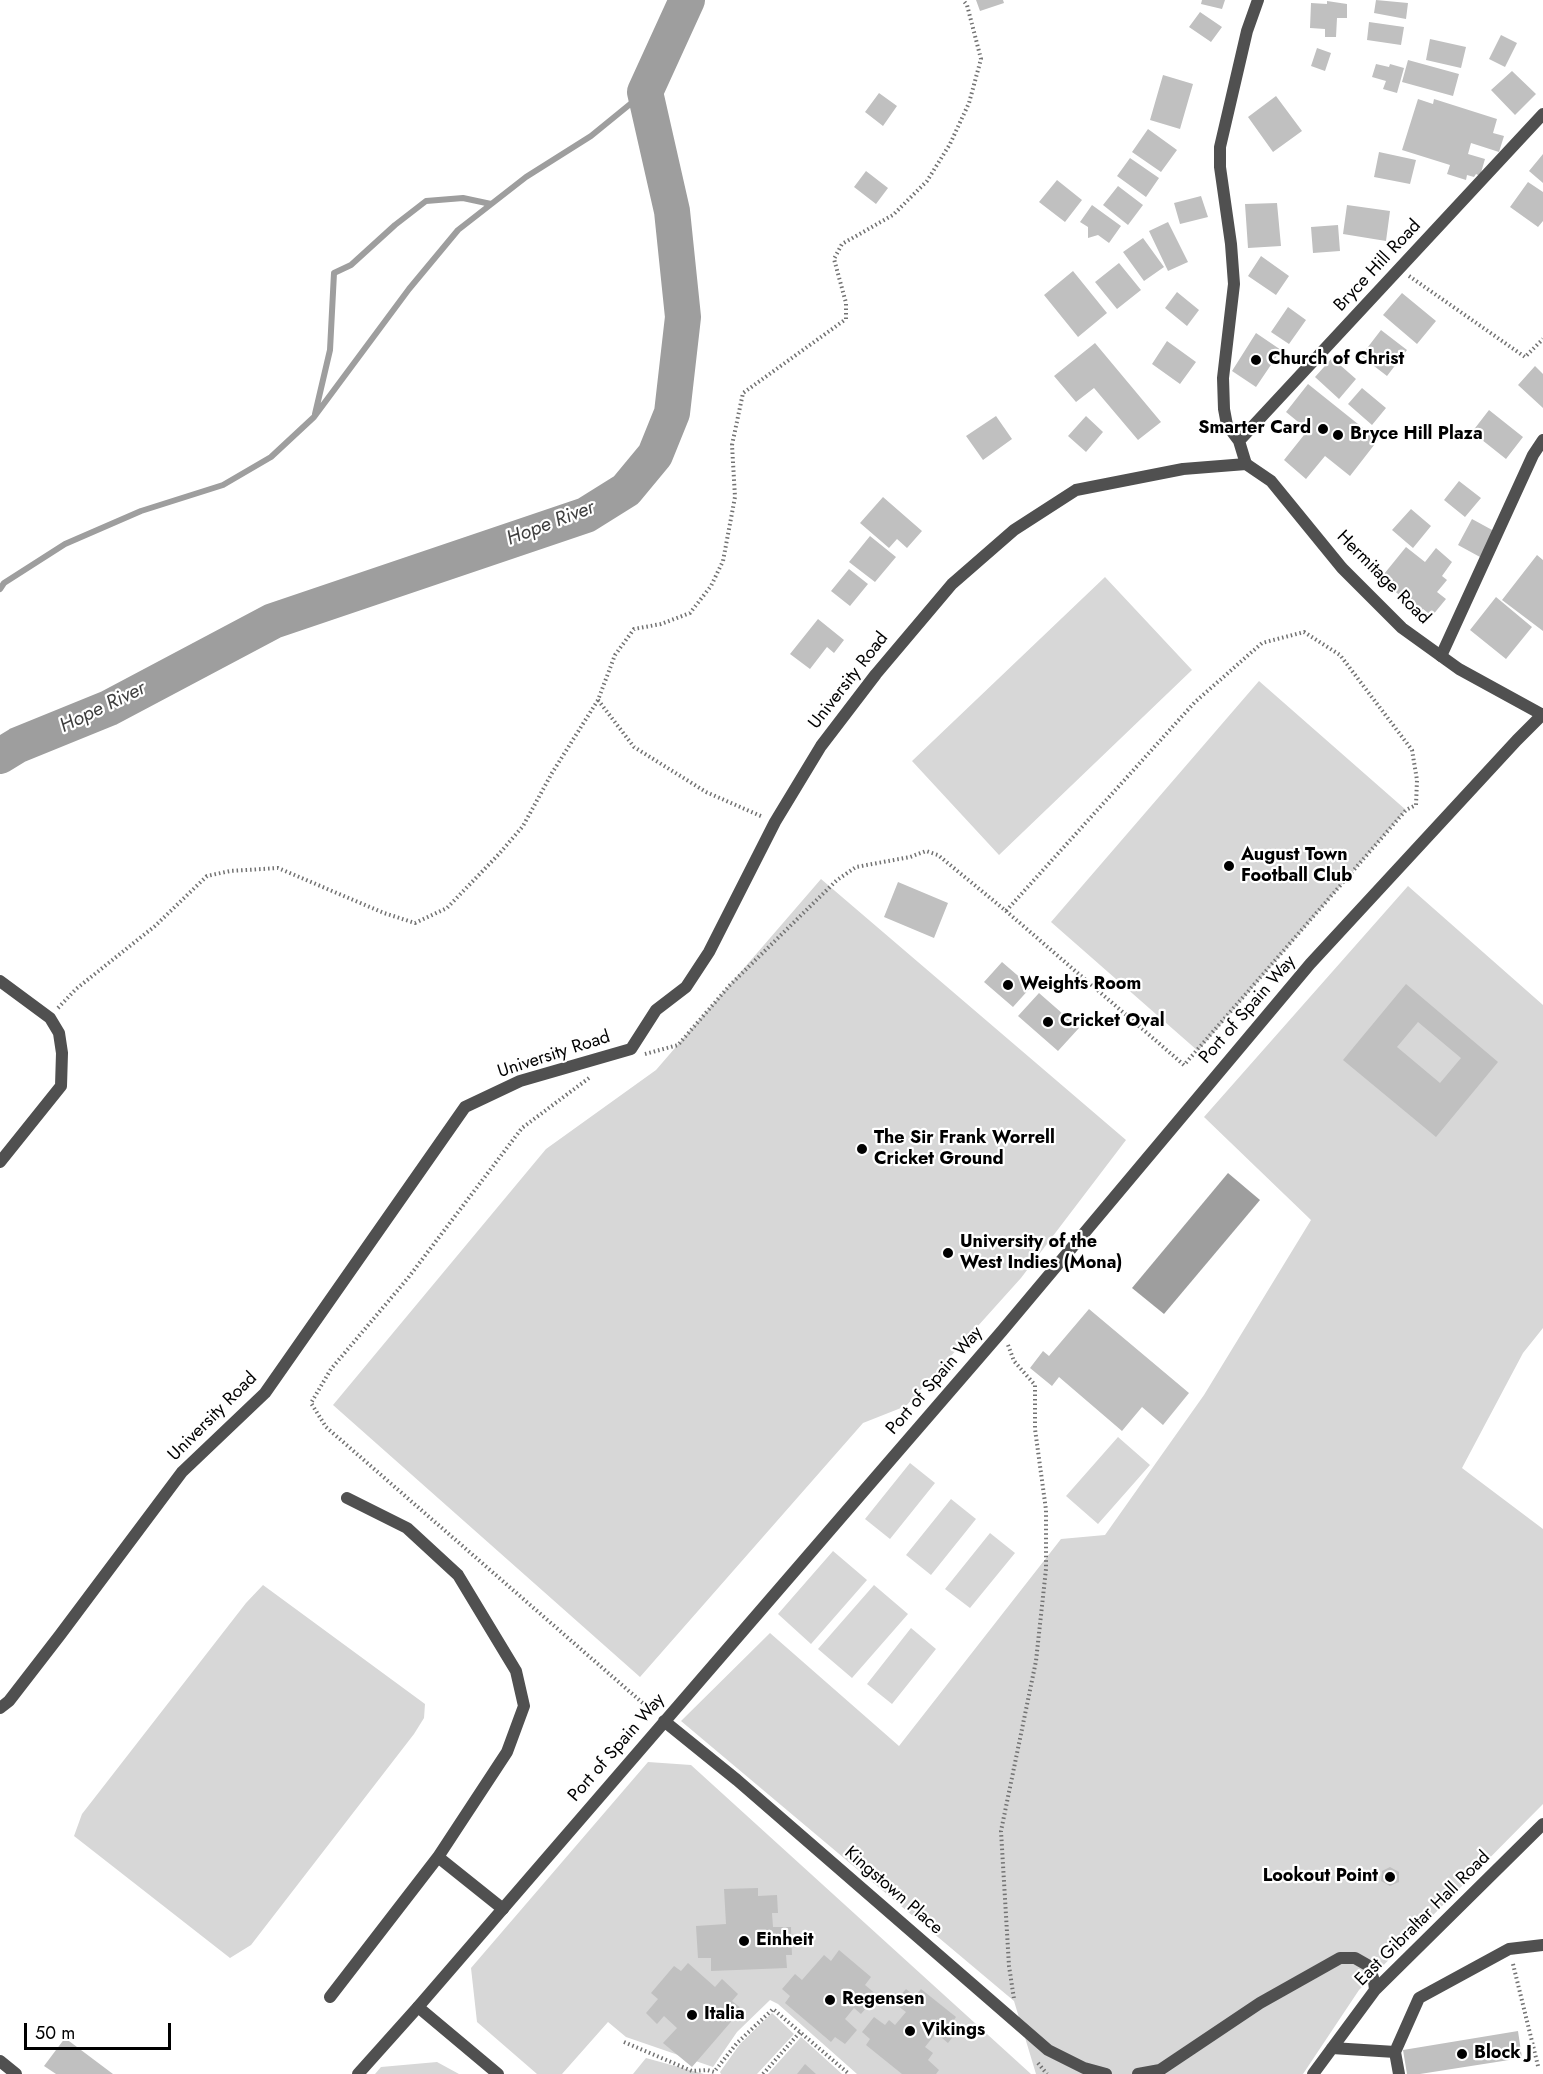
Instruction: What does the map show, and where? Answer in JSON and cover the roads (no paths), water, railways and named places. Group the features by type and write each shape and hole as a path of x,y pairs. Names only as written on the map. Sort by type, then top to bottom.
{"street":[{"path":"1246,464 1239,441 1227,425 1224,409 1223,378 1234,284 1220,167 1220,147 1246,31 1258,0"},
{"name":"Bryce Hill Road","path":"1239,441 1543,114"},
{"path":"1441,656 1533,455 1543,440"},
{"name":"Hermitage Road","path":"1246,464 1271,481 1342,568 1402,628 1459,669 1543,715"},
{"name":"University Road","path":"0,1708 9,1701 60,1635 182,1472 265,1393 465,1107 520,1081 631,1049 656,1010 686,987 709,952 775,822 821,746 876,674 952,584 1014,531 1076,490 1183,469 1246,464"},
{"name":"Port of Spain Way","path":"358,2074 1002,1331 1310,964 1509,748 1543,715"},
{"path":"0,981 50,1018 59,1033 62,1053 61,1086 0,1162"},
{"path":"330,1997 438,1857 507,1752 524,1706 516,1671 458,1575 407,1528 347,1498"},
{"name":"Kingstown Place","path":"664,1721 737,1780 1048,2050 1084,2068 1106,2074"},
{"name":"East Gibraltar Hall Road","path":"1313,2074 1375,1990 1543,1824"},
{"path":"438,1857 503,1909"},
{"path":"1399,2074 1395,2052 1419,1998 1509,1949 1543,1945"},
{"path":"1138,2074 1160,2070 1260,2003 1340,1958 1355,1958 1369,1966 1375,1990"},
{"path":"418,2007 498,2074"},
{"path":"1332,2048 1395,2052"},
{"path":"0,2061 16,2074"}],"waterway":[{"name":"Hope River","path":"0,756 18,745 109,708 273,621 586,515 626,490 655,455 672,413 683,317 672,211 645,92 687,0"},
{"path":"0,589 4,583 65,544 141,511 223,485 271,457 314,417 409,289 458,230 526,177 591,136 645,92"},
{"path":"315,414 330,350 334,273 351,265 395,225 426,201 463,198 491,204"}],"place":[{"name":"Church of Christ","path":"1256,360"},
{"name":"Smarter Card","path":"1323,429"},
{"name":"Bryce Hill Plaza","path":"1338,435"},
{"name":"August Town Football Club","path":"1229,866"},
{"name":"Weights Room","path":"1008,985"},
{"name":"Cricket Oval","path":"1048,1022"},
{"name":"The Sir Frank Worrell Cricket Ground","path":"862,1149"},
{"name":"University of the West Indies (Mona)","path":"948,1253"},
{"name":"Lookout Point","path":"1390,1877"},
{"name":"Einheit","path":"744,1941"},
{"name":"Regensen","path":"830,2000"},
{"name":"Italia","path":"692,2015"},
{"name":"Vikings","path":"910,2031"},
{"name":"Block J","path":"1462,2054"}]}
